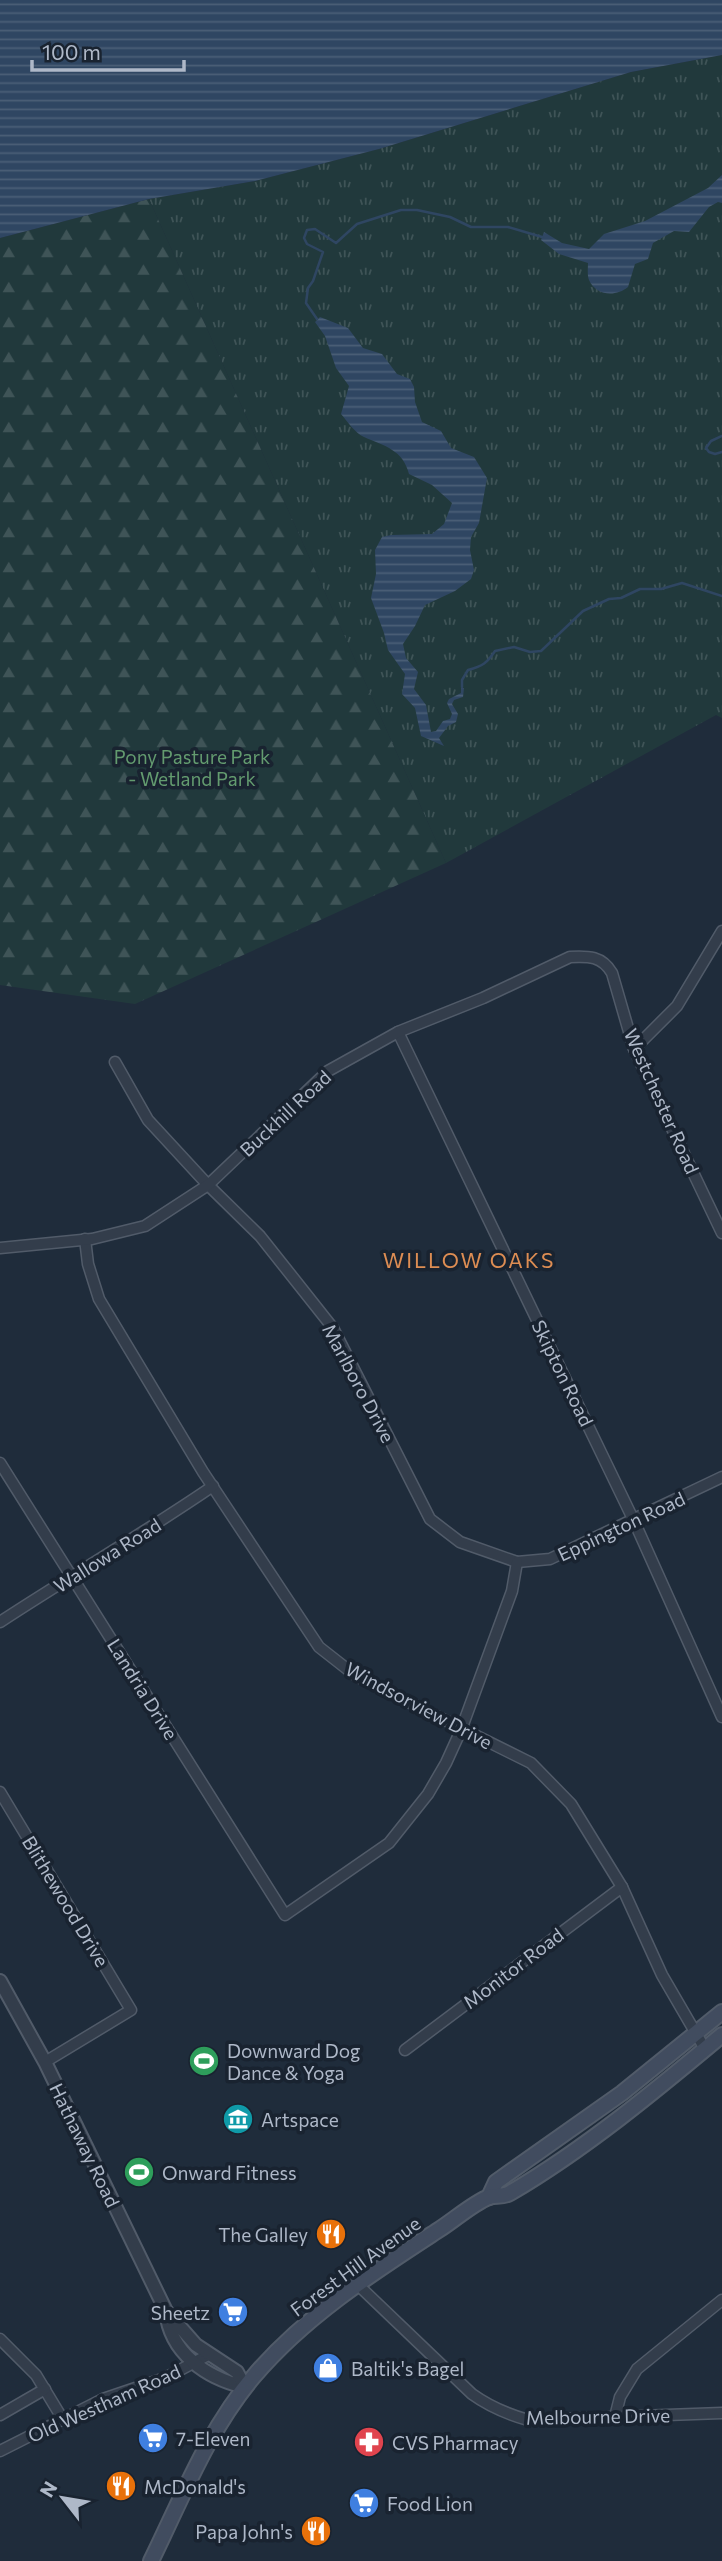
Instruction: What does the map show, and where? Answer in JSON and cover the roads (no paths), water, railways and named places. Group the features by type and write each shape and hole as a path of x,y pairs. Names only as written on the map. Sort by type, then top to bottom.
{"main road":[{"name":"Forest Hill Avenue","path":"489,2197 496,2182 613,2100 722,2012"},
{"name":"Forest Hill Avenue","path":"153,2561 209,2443 246,2387 292,2336 357,2284 489,2197 506,2195 568,2154 722,2035"}],"street":[{"path":"634,1049 677,1006 722,932"},
{"name":"Westchester Road","path":"570,957 590,956 606,964 612,973 634,1049 722,1233"},
{"name":"Buckhill Road","path":"0,1248 85,1239 145,1226 208,1185 328,1071 398,1032 483,998 570,957"},
{"name":"Skipton Road","path":"398,1032 634,1521 722,1717"},
{"name":"Marlboro Drive","path":"115,1062 148,1120 260,1236 333,1328 430,1519 460,1542 517,1562"},
{"name":"Windsorview Drive","path":"85,1239 88,1264 99,1298 213,1486 319,1647 356,1676 531,1763 570,1804 622,1887 662,1976 705,2049"},
{"name":"Landria Drive","path":"0,1463 285,1915 389,1843 428,1794 461,1730"},
{"name":"Eppington Road","path":"517,1562 550,1559 722,1477"},
{"name":"Wallowa Road","path":"0,1622 159,1523 213,1486"},
{"path":"461,1730 512,1591 517,1562"},
{"name":"Blithewood Drive","path":"0,1792 131,2010 45,2062"},
{"name":"Monitor Road","path":"405,2050 622,1887"},
{"name":"Hathaway Road","path":"0,1981 45,2062 166,2311 190,2340 237,2372 246,2387"},
{"name":"Melbourne Drive","path":"357,2284 489,2407 528,2420 722,2413"},
{"path":"615,2417 620,2397 636,2369 722,2300"},
{"name":"Hathaway Road","path":"166,2311 167,2328 180,2350 193,2362 229,2383 246,2387"},
{"path":"0,2339 36,2375 62,2418"},
{"name":"Old Westham Road","path":"0,2451 62,2418 119,2392 165,2378 208,2354"},
{"path":"0,2415 45,2389"}],"water":[{"path":"0,0 722,0 722,55 631,72 379,149 255,181 149,199 0,238"},
{"path":"722,175 722,203 718,202 709,207 689,232 674,231 653,243 648,259 635,264 628,287 618,292 607,293 596,289 589,280 588,263 559,254 541,240 544,232 562,243 589,249 604,234 645,221 708,188"},
{"path":"320,317 348,328 363,348 382,354 397,374 410,379 422,422 441,431 451,448 474,457 487,478 479,523 471,537 470,550 474,570 471,579 455,591 425,605 403,644 406,658 418,672 414,689 426,705 431,732 436,731 443,721 450,719 452,714 447,703 464,688 463,697 454,700 452,704 458,714 456,722 448,726 439,738 444,746 421,736 415,708 402,694 405,674 388,650 371,598 376,574 375,550 382,537 432,534 444,524 452,503 432,485 409,474 398,454 357,433 341,414 349,386 336,368 325,336 315,322"}],"waterway":[{"path":"317,319 306,303 308,288 323,252 307,244 304,238 307,230 315,229 336,243 357,224 401,210 417,210 450,217 471,227 508,227 542,237"},
{"path":"722,436 711,441 706,448 715,454 722,452"},
{"path":"462,687 462,680 468,670 484,664 495,651 514,647 530,652 541,651 583,611 609,599 621,598 640,589 661,589 682,583 722,596"}],"place":[{"name":"Downward Dog Dance & Yoga","path":"204,2061"},
{"name":"Artspace","path":"238,2119"},
{"name":"Onward Fitness","path":"139,2172"},
{"name":"The Galley","path":"331,2234"},
{"name":"Sheetz","path":"233,2312"},
{"name":"Baltik's Bagel","path":"328,2368"},
{"name":"7-Eleven","path":"153,2438"},
{"name":"CVS Pharmacy","path":"369,2442"},
{"name":"McDonald's","path":"121,2486"},
{"name":"Food Lion","path":"364,2503"},
{"name":"Papa John's","path":"316,2531"}],"district":[{"name":"WILLOW OAKS","path":"469,1259"}],"park label":[{"name":"Pony Pasture Park - Wetland Park","path":"192,767"}]}
